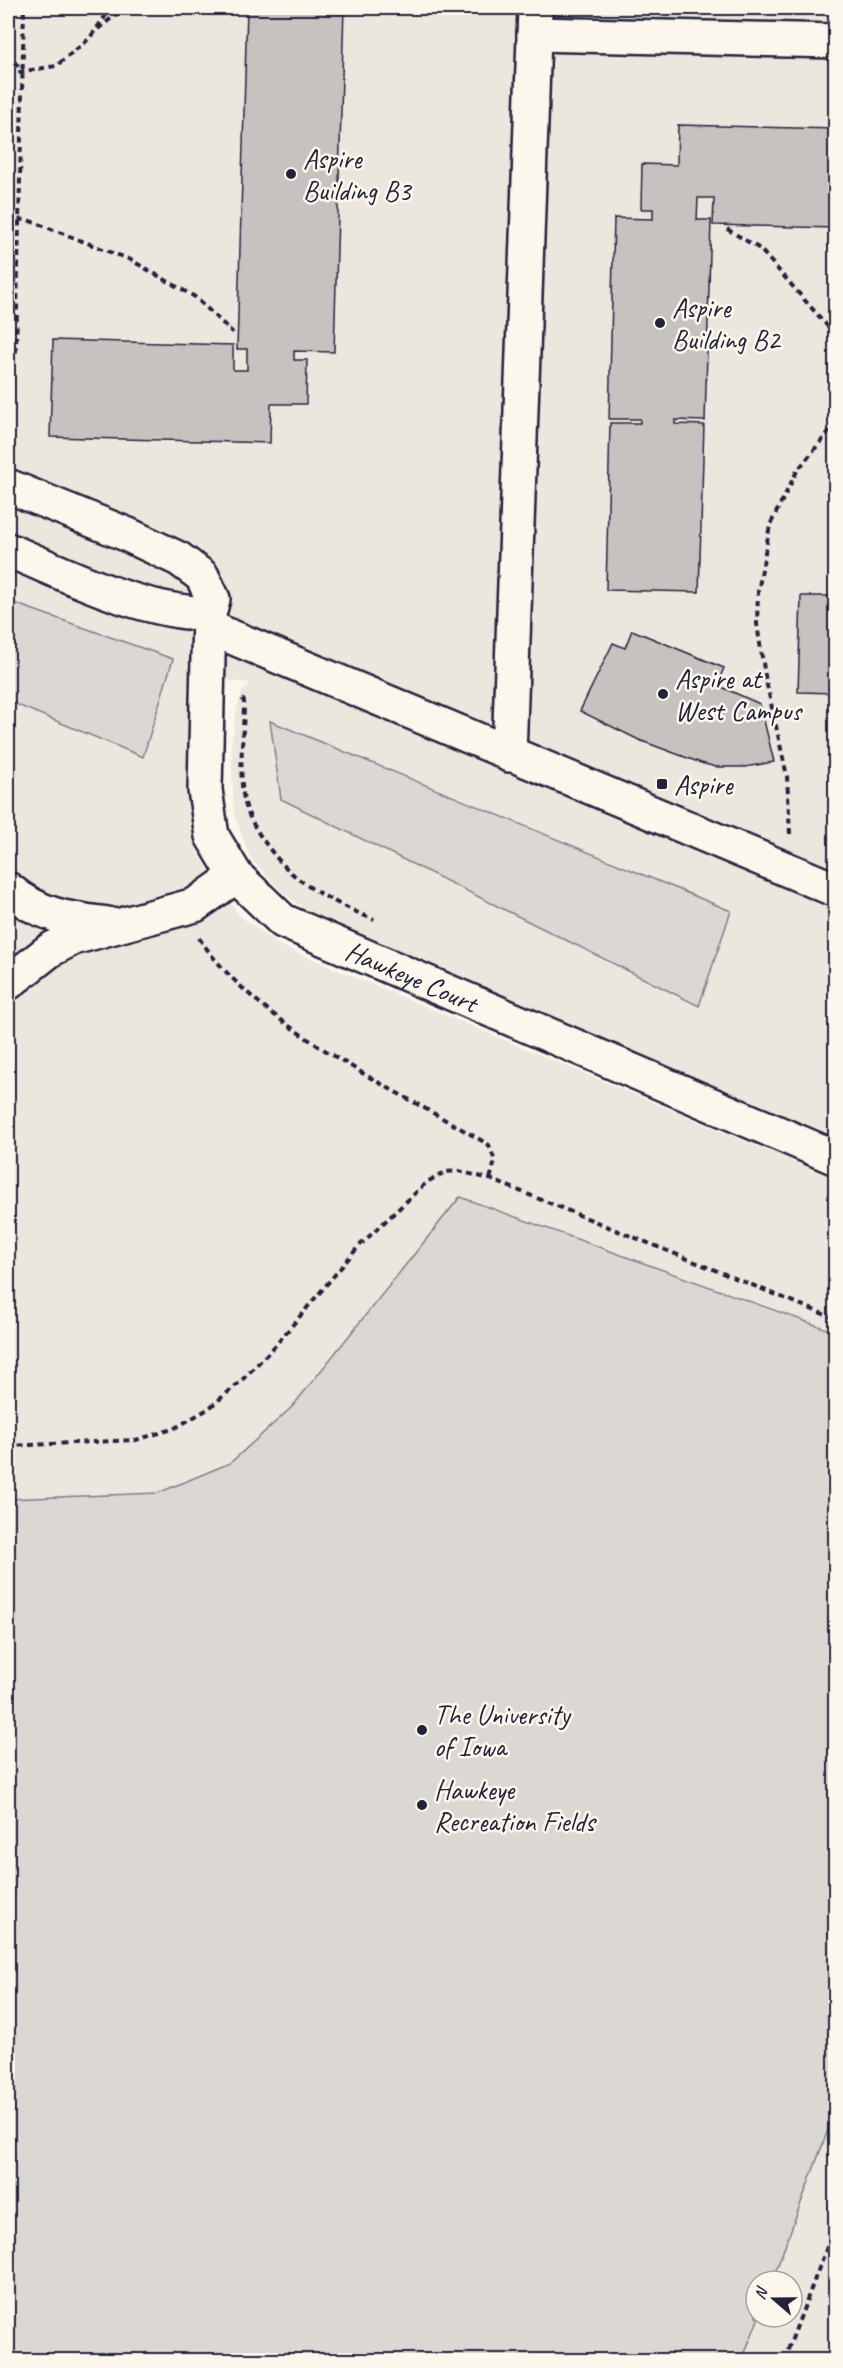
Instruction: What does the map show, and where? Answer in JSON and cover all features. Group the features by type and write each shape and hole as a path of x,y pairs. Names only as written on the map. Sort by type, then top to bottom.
{"street":[{"path":"509,755 534,21 836,41"},
{"name":"Hawkeye Court","path":"8,486 126,534 179,559 202,576 213,599 208,621 205,790 212,836 236,876 283,921 836,1158"},
{"path":"8,550 136,602 208,621 509,755 836,890"},
{"path":"8,983 50,950 73,938 195,905 236,876"},
{"path":"8,889 26,905 50,915 119,925"}],"path":[{"path":"8,372 16,351 24,8"},
{"path":"93,33 111,8"},
{"path":"8,74 56,66 124,8"},
{"path":"8,54 23,72"},
{"path":"8,219 57,229 131,260 195,297 233,333"},
{"path":"727,229 760,249 830,329 836,341"},
{"path":"790,841 787,776 765,676 757,624 758,592 770,525 797,471 836,423"},
{"path":"208,666 244,701 243,795 253,826 278,862 304,886 381,923"},
{"path":"180,910 215,963 304,1036 489,1145 495,1161 490,1179"},
{"path":"8,1446 136,1440 173,1429 208,1409 240,1382 274,1347 359,1246 427,1182 445,1172 459,1172 490,1179 836,1319"},
{"path":"784,2361 836,2223"}],"shaded area":[{"name":"The University of Iowa","path":"8,8 835,8 835,1136 311,914 282,892 250,858 234,813 231,744 237,708 242,693 250,683 191,678 187,790 190,825 197,851 239,915 279,945 835,1179 835,2360 8,2360"},
{"path":"8,601 173,659 143,757 8,701"},
{"path":"270,721 731,911 699,1006 281,799"},
{"name":"Hawkeye Recreation Fields","path":"460,1197 835,1332 835,2111 776,2269 744,2269 744,2329 754,2329 742,2360 8,2360 8,1499 158,1493 230,1463 292,1407"}],"building":[{"name":"Aspire Building B3","path":"247,8 344,8 334,352 294,351 294,360 307,360 306,404 271,404 270,443 50,437 53,340 233,345 233,370 247,370 247,349 237,349"},
{"name":"Aspire Building B2","path":"678,125 836,129 836,228 713,225 714,198 698,198 697,220 711,220 705,421 675,420 675,424 704,425 699,592 606,590 610,423 640,423 640,419 609,419 614,218 653,219 653,209 641,209 642,164 677,165"},
{"path":"801,596 836,596 836,693 798,692"},
{"name":"Aspire at West Campus","path":"632,630 724,668 717,685 760,704 774,762 745,767 716,767 639,740 580,711 613,643 625,648"}],"place":[{"name":"Aspire Building B3","path":"291,174"},
{"name":"Aspire Building B2","path":"660,323"},
{"name":"Aspire at West Campus","path":"663,694"},
{"name":"Aspire","path":"662,784"},
{"name":"The University of Iowa","path":"422,1730"},
{"name":"Hawkeye Recreation Fields","path":"422,1805"}]}
